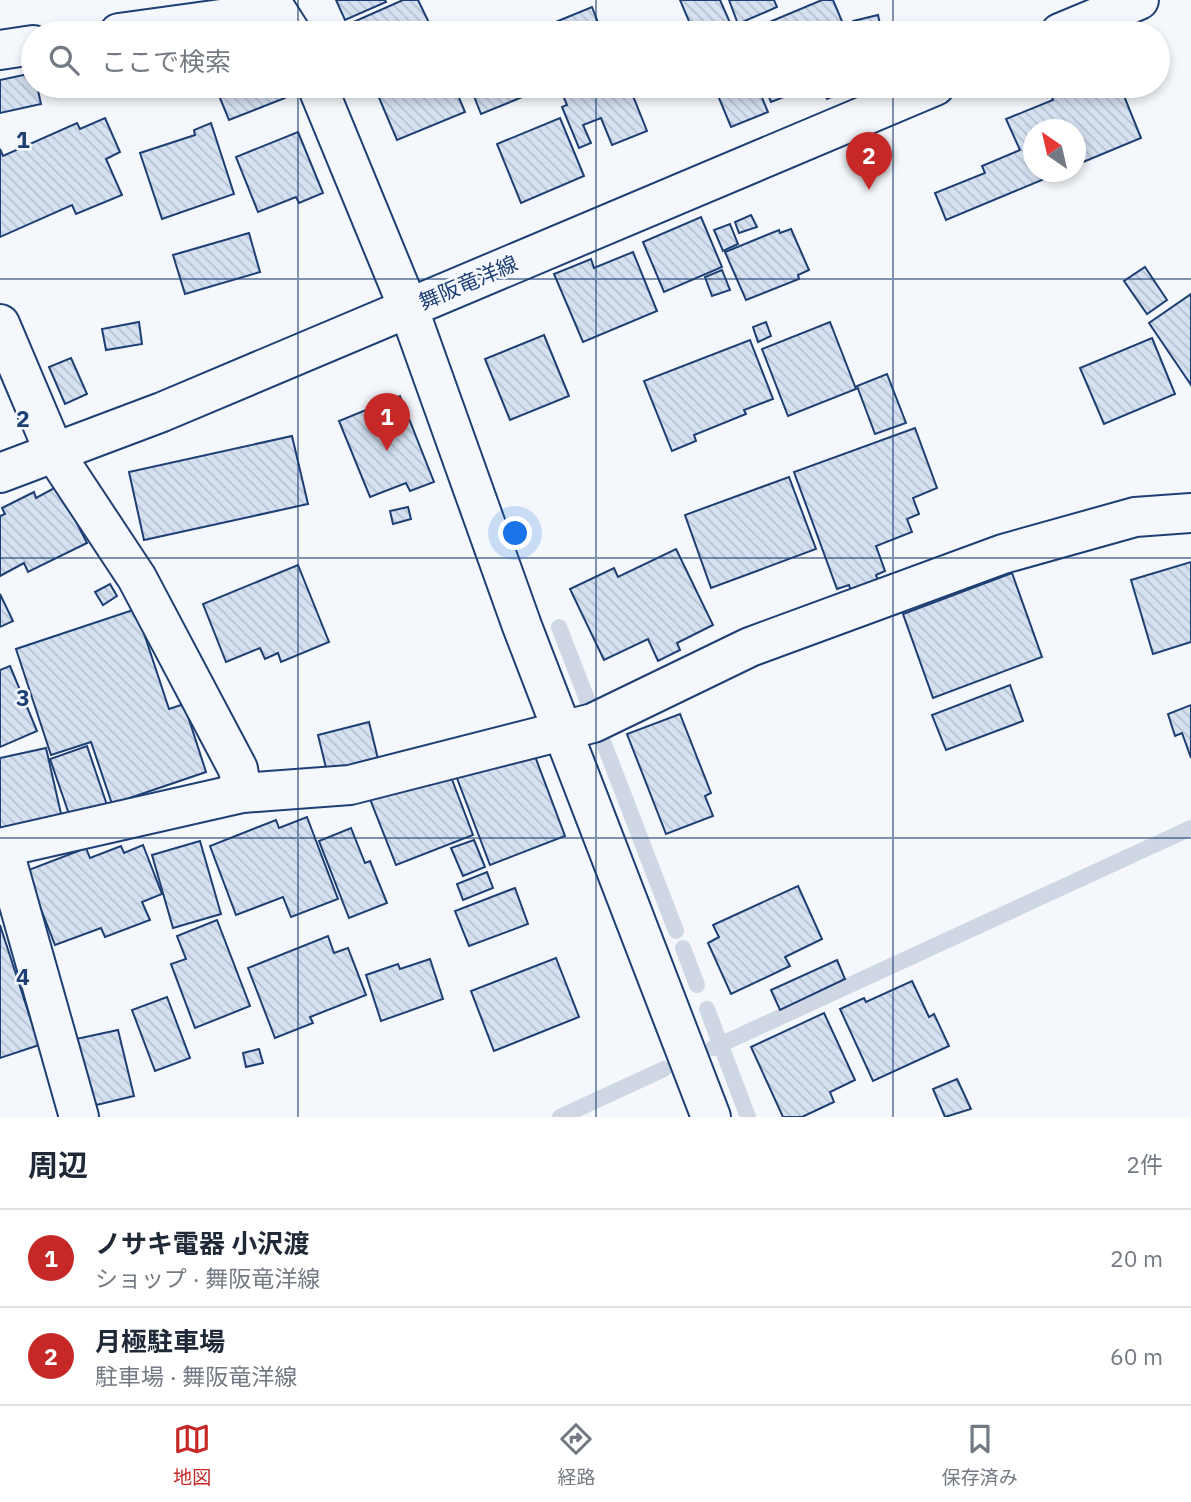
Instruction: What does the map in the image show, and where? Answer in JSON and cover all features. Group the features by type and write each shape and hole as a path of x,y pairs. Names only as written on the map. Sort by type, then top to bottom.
{"street":[{"path":"207,21 236,17 261,0"},
{"path":"270,0 283,21"},
{"path":"1089,21 1139,0"},
{"path":"0,50 21,47"},
{"path":"322,98 408,307 562,730 711,1117"},
{"name":"舞阪竜洋線","path":"0,473 55,454 905,98"},
{"path":"0,324 55,454 115,541 158,616 238,769 242,793"},
{"path":"79,1117 1,848 242,793 350,785 593,723 750,647 1003,554 1135,517 1191,513"}],"building":[{"path":"336,0 385,0 386,2 345,20"},
{"path":"403,0 418,0 428,21 356,21"},
{"path":"680,0 720,0 729,21 689,21"},
{"path":"729,0 774,0 777,7 745,21 737,21"},
{"path":"822,0 833,0 842,21 772,21"},
{"path":"592,7 597,21 558,21"},
{"path":"878,15 879,21 853,21"},
{"path":"21,76 21,98 40,98 41,104 0,113 0,80"},
{"path":"220,98 285,98 229,120"},
{"path":"379,98 459,98 465,112 397,140"},
{"path":"475,98 520,98 481,114"},
{"path":"564,98 634,98 647,131 612,145 601,118 583,125 591,143 579,148 562,107 567,105"},
{"path":"719,98 762,98 768,112 731,127"},
{"path":"1052,98 1125,98 1141,138 1086,161 1086,119 1023,119 1023,182 1037,182 946,220 935,193 985,173 982,166 1020,150 1006,119 1053,100"},
{"path":"105,118 120,152 106,159 122,195 76,214 72,205 0,237 0,149 3,156 77,123 80,129"},
{"path":"560,118 584,176 521,203 497,144"},
{"path":"211,123 234,194 162,219 140,153 195,135 194,130"},
{"path":"298,132 323,193 299,203 296,197 258,212 236,157"},
{"path":"751,215 757,227 739,233 735,222"},
{"path":"701,217 722,267 664,292 643,242"},
{"path":"730,224 738,244 723,251 714,230"},
{"path":"791,229 809,270 798,275 799,279 746,300 725,252 779,230 780,233"},
{"path":"249,233 260,272 185,294 173,255"},
{"path":"633,252 657,311 583,342 554,274 591,259 594,268"},
{"path":"1145,267 1167,300 1147,314 1124,281"},
{"path":"722,270 730,290 712,296 705,277"},
{"path":"1191,294 1191,385 1149,323"},
{"path":"139,322 142,344 106,350 102,329"},
{"path":"766,322 771,336 758,342 753,327"},
{"path":"830,322 856,389 788,416 762,349"},
{"path":"544,335 569,396 510,420 485,359"},
{"path":"1152,338 1175,394 1104,424 1080,368"},
{"path":"750,340 773,399 744,410 746,414 694,435 696,441 672,451 644,381"},
{"path":"71,358 87,394 65,404 49,367"},
{"path":"887,374 906,423 875,434 857,386"},
{"path":"400,396 434,482 410,491 406,483 370,497 339,421"},
{"path":"915,428 937,488 913,498 919,514 907,519 912,532 876,546 885,571 876,575 880,587 853,597 849,585 837,589 794,472"},
{"path":"292,436 308,504 144,540 129,472"},
{"path":"789,477 816,549 711,588 685,515"},
{"path":"58,486 87,543 28,572 24,563 0,576 0,516 5,514 2,508 34,492 36,498"},
{"path":"408,507 411,519 393,524 390,511"},
{"path":"676,549 713,625 677,643 680,650 658,661 648,639 604,660 570,589 614,568 618,577"},
{"path":"1191,562 1191,642 1153,654 1131,580"},
{"path":"298,565 329,642 281,662 278,653 265,659 260,648 226,662 203,604"},
{"path":"1012,573 1042,657 933,698 903,614"},
{"path":"110,584 117,596 103,605 95,592"},
{"path":"0,594 13,621 0,627"},
{"path":"136,609 169,709 184,704 206,772 112,804 91,742 51,755 16,649"},
{"path":"10,666 37,731 0,747 0,670"},
{"path":"1010,685 1023,721 946,750 932,715"},
{"path":"1191,705 1191,758 1182,733 1175,736 1168,714"},
{"path":"680,714 711,793 705,796 713,816 666,834 627,734"},
{"path":"369,722 379,763 328,776 318,735"},
{"path":"87,746 107,805 70,817 50,759"},
{"path":"46,748 62,818 0,832 0,758"},
{"path":"533,751 565,836 490,865 455,773"},
{"path":"448,769 473,835 396,865 370,799"},
{"path":"307,817 338,899 291,917 283,897 236,915 210,846 276,820 279,828"},
{"path":"351,828 365,863 370,861 387,903 349,918 319,841"},
{"path":"474,840 485,867 463,876 451,848"},
{"path":"200,841 221,914 173,928 152,855"},
{"path":"143,845 162,894 142,902 150,920 105,937 101,928 55,945 26,871 86,848 90,858 121,846 124,853"},
{"path":"487,872 493,888 463,900 457,884"},
{"path":"798,886 822,939 785,957 790,966 731,994 708,943 719,937 713,925"},
{"path":"515,888 528,924 469,946 455,911"},
{"path":"217,920 250,1006 195,1028 171,964 186,959 177,936"},
{"path":"0,925 39,1045 0,1058"},
{"path":"328,936 334,953 348,948 366,995 310,1017 313,1023 275,1038 248,968"},
{"path":"556,958 579,1017 494,1051 471,991"},
{"path":"430,959 443,999 381,1021 366,975 398,964 400,969"},
{"path":"837,960 845,979 780,1010 771,990"},
{"path":"912,981 929,1017 934,1014 949,1046 873,1081 840,1009 864,998 866,1002"},
{"path":"167,997 190,1058 155,1071 132,1010"},
{"path":"824,1013 855,1080 830,1092 834,1102 802,1117 783,1117 751,1047"},
{"path":"118,1030 134,1096 92,1106 76,1039"},
{"path":"259,1049 263,1063 246,1067 243,1053"},
{"path":"957,1079 971,1109 945,1117 933,1089"}],"waterway":[{"path":"559,627 590,707"},
{"path":"601,736 676,931"},
{"path":"713,1048 1191,828"},
{"path":"683,948 697,985"},
{"path":"707,1009 748,1117"},
{"path":"560,1117 664,1069"}],"place":[{"name":"月極駐車場","path":"869,190"},
{"name":"ノサキ電器 小沢渡","path":"387,451"}]}
